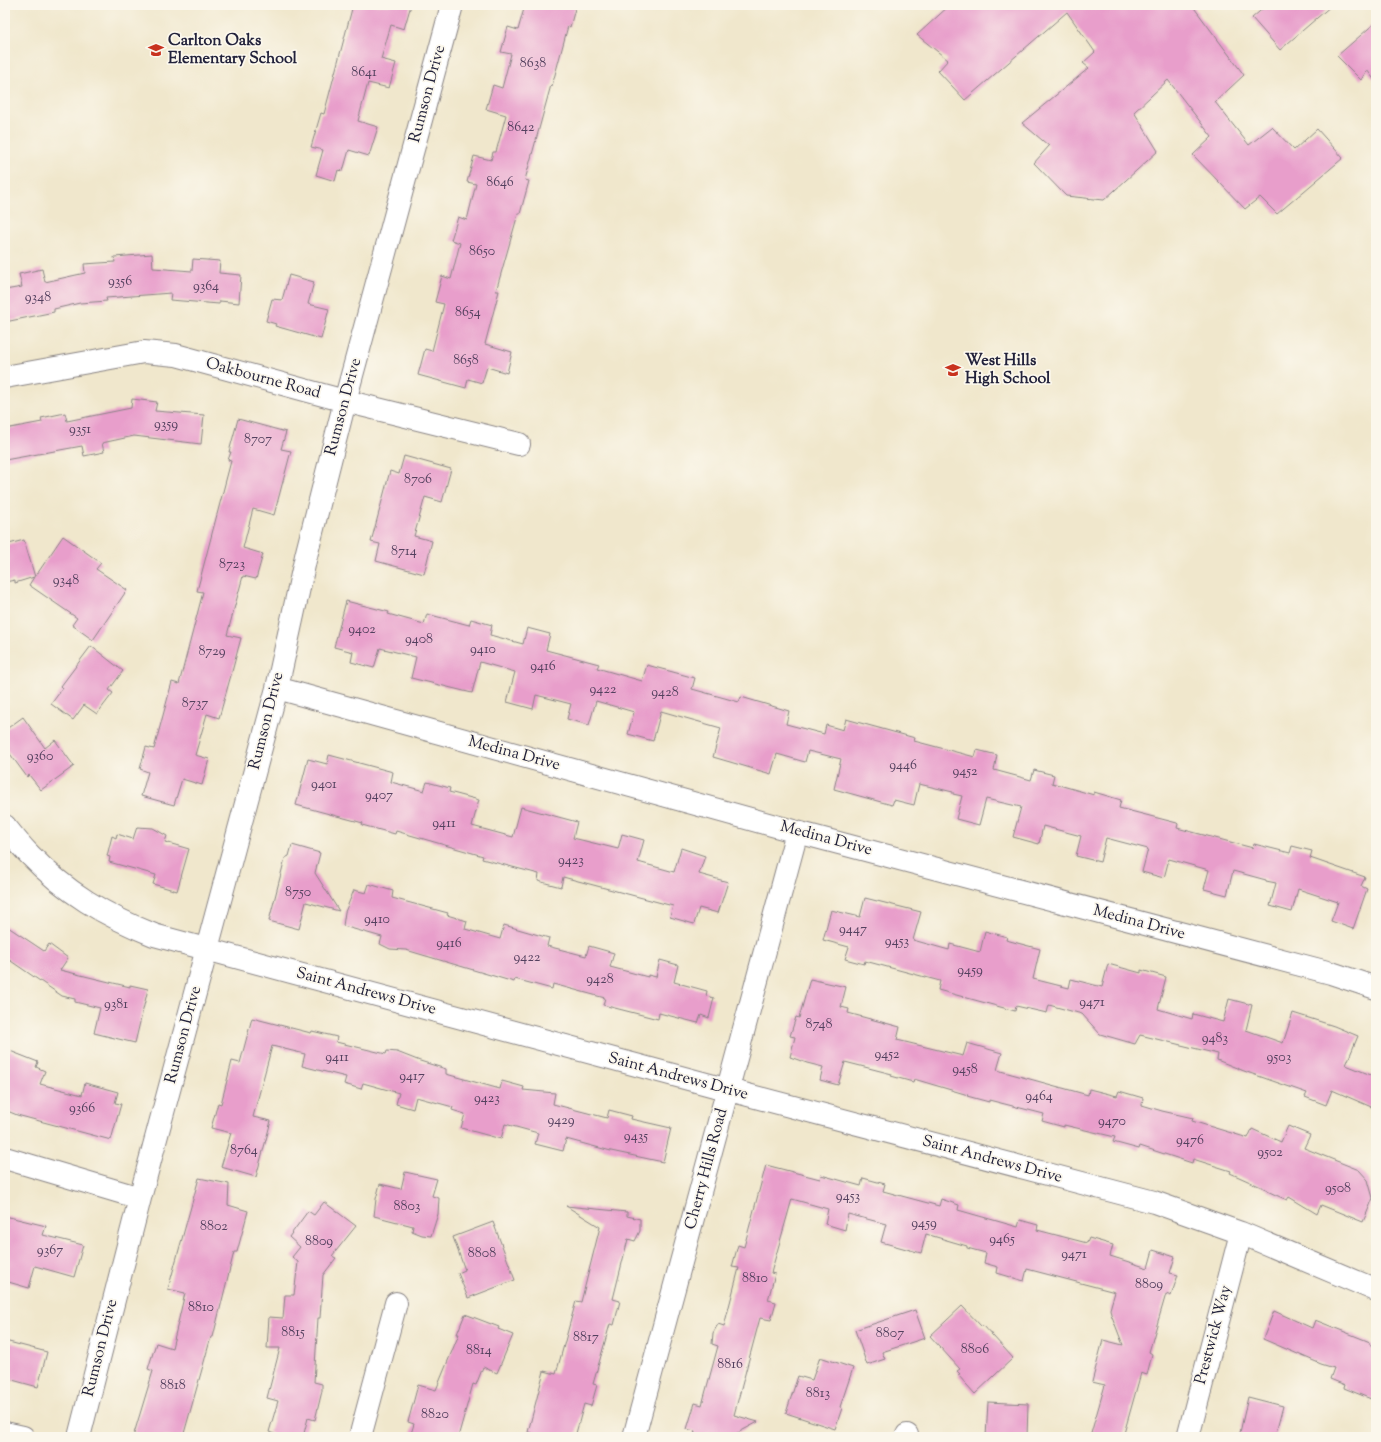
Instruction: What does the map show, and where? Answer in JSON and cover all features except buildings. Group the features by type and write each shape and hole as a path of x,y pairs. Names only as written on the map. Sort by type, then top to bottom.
{"street":[{"name":"Rumson Drive","path":"79,1437 140,1198 277,688 306,556 345,401 452,5"},
{"name":"Oakbourne Road","path":"5,377 144,352 176,355 345,401 519,444"},
{"name":"Medina Drive","path":"277,688 798,832 1331,973 1376,988"},
{"name":"Saint Andrews Drive","path":"5,826 28,854 45,870 80,898 104,913 154,935 729,1090 1154,1202 1241,1234 1376,1290"},
{"name":"Cherry Hills Road","path":"634,1437 798,832"},
{"path":"5,1158 140,1198"},
{"name":"Prestwick Way","path":"1188,1437 1241,1234"},
{"path":"360,1437 396,1303"},
{"path":"5,1433 23,1437"}],"place":[{"name":"Carlton Oaks Elementary School","path":"156,50"},
{"name":"West Hills High School","path":"953,370"}]}
